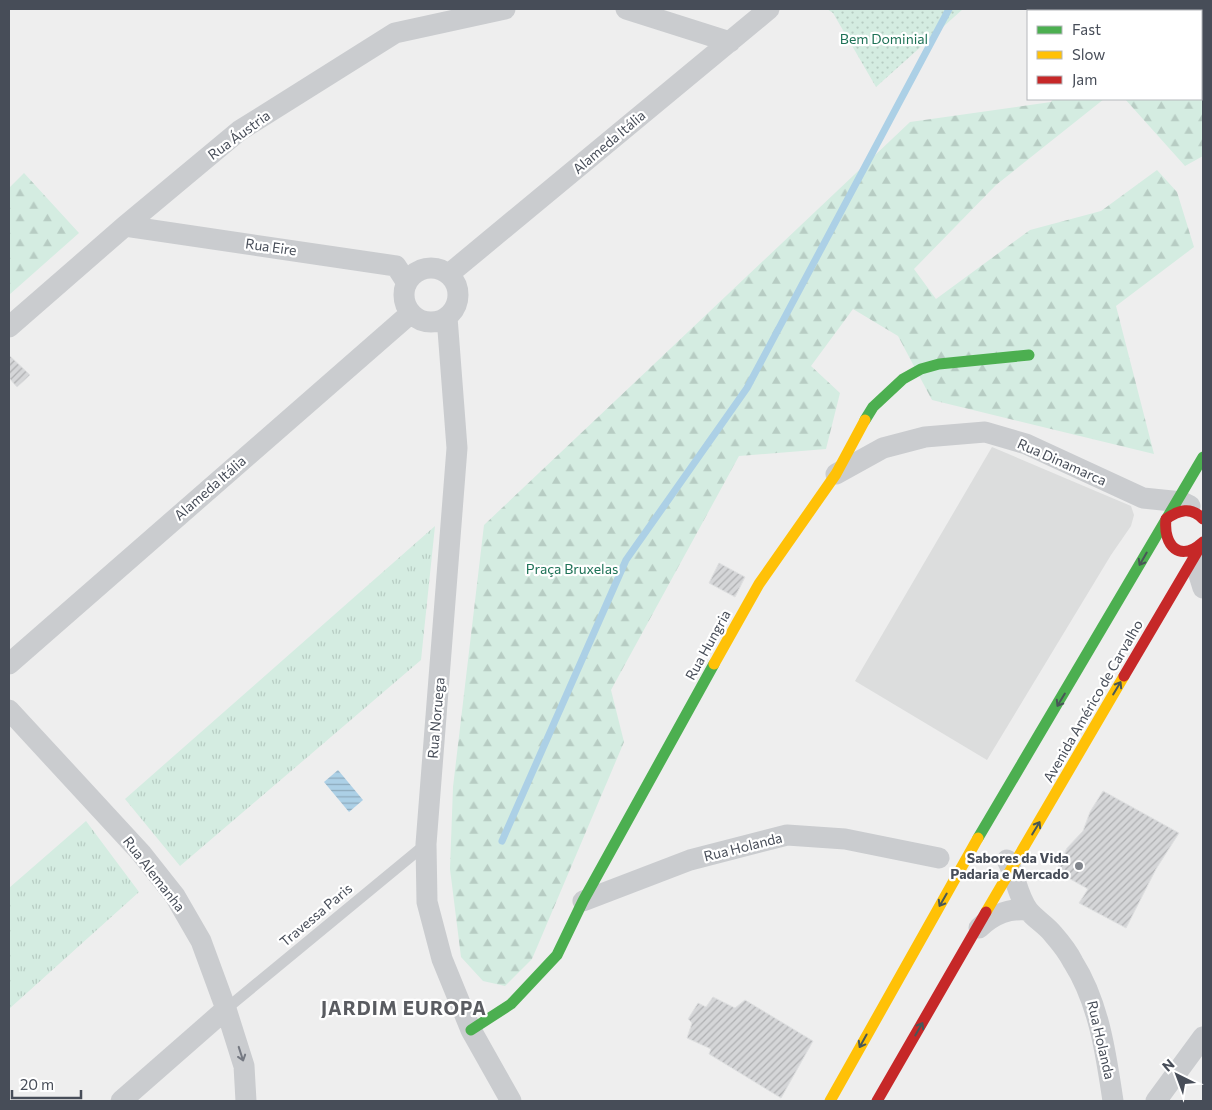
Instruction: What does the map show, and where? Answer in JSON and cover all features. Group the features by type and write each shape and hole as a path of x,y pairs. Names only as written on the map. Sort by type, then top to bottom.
{"main road":[{"name":"Rua Hungria","path":"470,1030 511,1004 556,955 583,901 759,584 836,474 859,429 873,407 903,379 921,369 939,364 1029,356"},
{"name":"Avenida Américo de Carvalho","path":"830,1101 955,866 965,862 978,847 1203,457"},
{"path":"1167,522 1174,549 1181,552 1194,551 1203,543"},
{"name":"Avenida Américo de Carvalho","path":"877,1101 975,932 1005,867 1167,605 1203,543"},
{"path":"988,889 1005,867"}],"street":[{"name":"Rua Áustria","path":"9,327 125,226 239,131 396,33 505,9"},
{"path":"626,9 730,42"},
{"name":"Alameda Itália","path":"449,274 769,9"},
{"name":"Rua Eire","path":"125,226 396,266 407,283"},
{"path":"434,267 449,274 454,280 458,296 457,304 447,317 440,320 424,321 411,312 406,306 404,298 407,283 412,276 426,268 434,267"},
{"name":"Alameda Itália","path":"9,664 411,312"},
{"name":"Rua Noruega","path":"447,317 457,448 426,844 428,902 442,959 470,1030 511,1101"},
{"name":"Rua Dinamarca","path":"836,474 883,448 925,438 985,432 1026,444 1143,498 1167,522 1182,502 1190,505 1200,516"},
{"path":"1143,498 1167,522"},
{"path":"1203,543 1198,574 1203,588"},
{"path":"1167,605 1178,596 1188,595 1203,600"},
{"name":"Rua Alemanha","path":"9,710 141,853 175,896 201,941 226,1009 244,1066 246,1101"},
{"name":"Rua Holanda","path":"583,901 690,860 787,835 845,839 955,866"},
{"name":"Rua Holanda","path":"1005,867 1028,910 1053,934 1073,961 1089,991 1106,1056 1113,1101"},
{"path":"975,932 989,919 1002,912 1014,909 1028,910"},
{"path":"121,1101 226,1009"},
{"path":"1156,1101 1203,1037"}],"lane":[{"name":"Travessa Paris","path":"226,1009 426,844"},
{"name":"Rua Holanda","path":"955,866 978,847"}],"shaded area":[{"path":"992,447 1131,506 1134,515 1131,526 1111,555 987,760 855,681"}],"green space":[{"name":"Bem Dominial","path":"827,9 963,9 876,87 833,13"},
{"path":"1203,9 1203,156 1185,166 1126,100 1202,100 1202,10 1116,10"},
{"name":"Praça Bruxelas","path":"1052,100 1103,100 996,185 914,269 936,299 1030,230 1101,211 1157,170 1177,192 1194,247 1116,306 1154,454 932,400 898,336 853,309 811,366 840,393 826,449 739,456 611,690 624,742 532,959 505,986 483,981 461,957 450,869 453,787 484,525 910,122 1051,102"},
{"path":"24,173 79,233 9,295 9,188"},
{"path":"435,526 421,660 180,866 125,799"},
{"path":"86,821 139,892 9,1009 9,888"}],"water":[{"path":"338,770 363,800 349,812 324,782"}],"building":[{"path":"10,356 30,375 17,387 9,378"},
{"path":"719,563 745,577 735,597 709,583"},
{"path":"1103,791 1179,833 1156,869 1126,928 1079,903 1088,889 1056,871 1067,848 1083,831 1090,812"},
{"path":"713,997 735,1008 745,1000 813,1041 781,1098 709,1054 711,1049 687,1038 692,1023 688,1019 698,1003 706,1007"}],"waterway":[{"path":"502,841 626,560 747,388 949,9"}],"traffic: fast":[{"path":"865,420 873,407 903,379 921,369 939,364 1029,355"},
{"path":"978,838 1203,457"},
{"path":"471,1030 511,1004 557,955 583,901 714,664"}],"traffic: slow":[{"path":"714,664 759,584 836,474 865,420"},
{"path":"986,912 1124,676"},
{"path":"830,1101 978,838"}],"traffic: jam":[{"path":"1203,519 1194,512 1189,511 1176,513 1166,519 1167,537 1170,544 1175,548 1180,551 1187,551 1203,542"},
{"path":"1124,676 1203,542"},
{"path":"877,1101 986,912"}],"place":[{"name":"Sabores da Vida Padaria e Mercado","path":"1079,866"}],"district":[{"name":"JARDIM EUROPA","path":"404,1008"}]}
